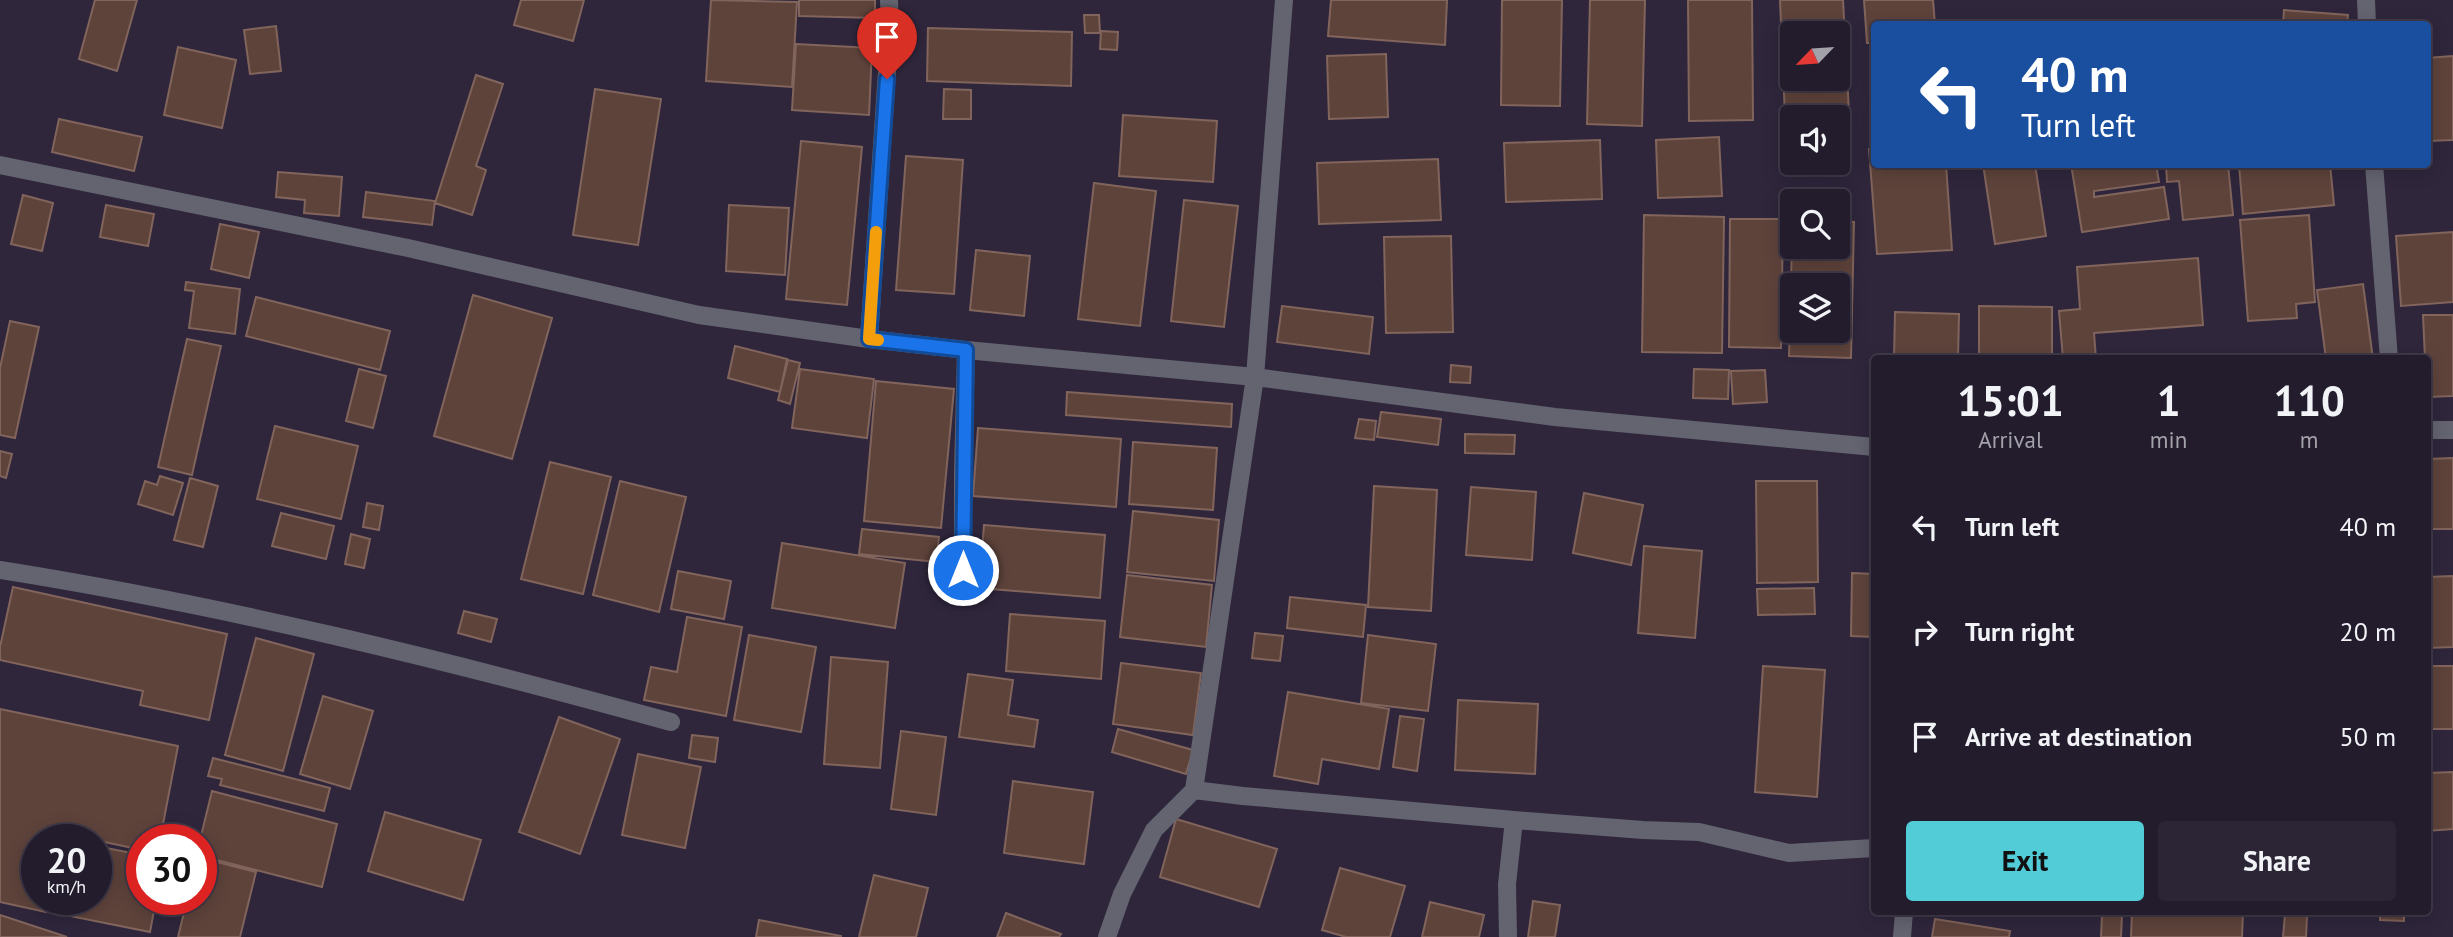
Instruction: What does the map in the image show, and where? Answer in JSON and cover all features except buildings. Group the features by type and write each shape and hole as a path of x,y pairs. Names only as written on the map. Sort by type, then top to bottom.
{"street":[{"path":"869,339 890,0"},
{"path":"1107,937 1122,894 1154,830 1194,790 1255,377 1284,0"},
{"path":"2366,0 2367,21"},
{"path":"0,165 408,248 699,315 966,350 1255,377 1555,417 1871,447"},
{"path":"2374,168 2389,355"},
{"path":"963,570 966,350"},
{"path":"2431,430 2453,430"},
{"path":"0,570 160,597 316,631 521,681 671,722"},
{"path":"1194,790 1514,820 1699,832 1789,853 1871,848"},
{"path":"1508,937 1507,884 1514,820"},
{"path":"1902,937 1904,915"}],"slow traffic":[{"path":"876,232 869,339 878,340"}],"route":[{"path":"887,79 869,339 966,350 962,474 963,570"}]}
